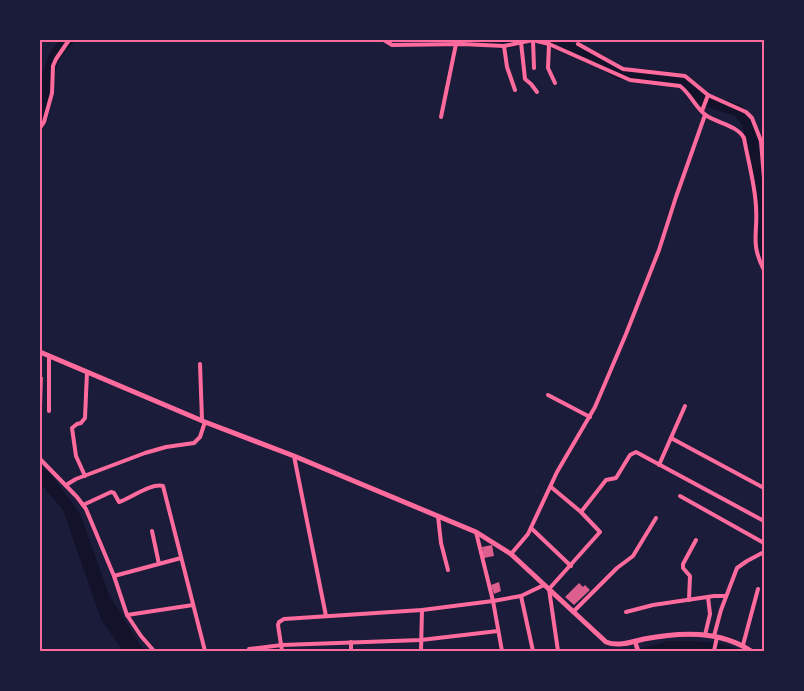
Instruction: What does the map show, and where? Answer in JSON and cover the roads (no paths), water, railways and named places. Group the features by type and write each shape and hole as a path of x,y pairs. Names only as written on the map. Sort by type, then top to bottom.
{"main road":[{"path":"40,352 203,421 294,456 476,532 495,542 511,554 606,642 636,646 668,635 705,635 743,646 751,651"}],"street":[{"path":"40,128 44,122 52,94 53,66 69,40"},
{"path":"384,40 392,42 504,46 534,40 549,44 630,80 680,86 703,111 739,132 744,138 757,209 755,247 764,270"},
{"path":"534,40 534,68"},
{"path":"521,42 525,79 537,92"},
{"path":"441,117 456,44"},
{"path":"549,44 548,68 555,83"},
{"path":"578,44 622,69 685,76 707,96 746,112 752,118 761,142 764,178"},
{"path":"504,46 507,67 515,90"},
{"path":"511,554 528,534 557,472 590,417 626,334 659,250 707,96"},
{"path":"758,132 764,132"},
{"path":"49,356 49,411"},
{"path":"66,485 84,476 166,447 194,443 200,437 203,421 200,364"},
{"path":"84,476 76,456 72,428 82,423 85,418 87,372"},
{"path":"548,395 590,417"},
{"path":"659,465 685,406"},
{"path":"671,438 764,488"},
{"path":"581,512 606,480 616,478 632,453 636,452 764,521"},
{"path":"294,456 326,616"},
{"path":"40,459 83,505 114,576 127,615 154,651"},
{"path":"83,505 111,492 114,492 118,501 121,502 132,495 161,485 164,488 180,558 205,651"},
{"path":"551,487 581,512 600,532 549,589 558,651"},
{"path":"680,496 764,543"},
{"path":"438,515 441,543 448,570"},
{"path":"573,613 616,568 633,556 656,518"},
{"path":"531,528 571,566"},
{"path":"152,531 159,564"},
{"path":"476,532 493,601 502,651"},
{"path":"689,600 690,576 683,568 683,564 696,540"},
{"path":"714,651 726,596 737,568 747,560 764,552"},
{"path":"114,576 180,558"},
{"path":"282,651 278,625 281,620 422,610 493,601 521,596 544,584"},
{"path":"743,646 758,590"},
{"path":"521,596 533,651"},
{"path":"626,612 653,605 726,596"},
{"path":"705,635 710,614 708,597"},
{"path":"127,615 193,605"},
{"path":"421,651 422,610"},
{"path":"250,648 282,645 421,640 498,631"},
{"path":"351,642 351,651"}],"waterway":[{"path":"40,122 50,69 59,49 68,40"},
{"path":"481,40 503,43 521,40"},
{"path":"547,40 598,59 618,73 682,82 699,98 739,111 748,123 764,208"},
{"path":"764,208 761,246 764,252"}]}
